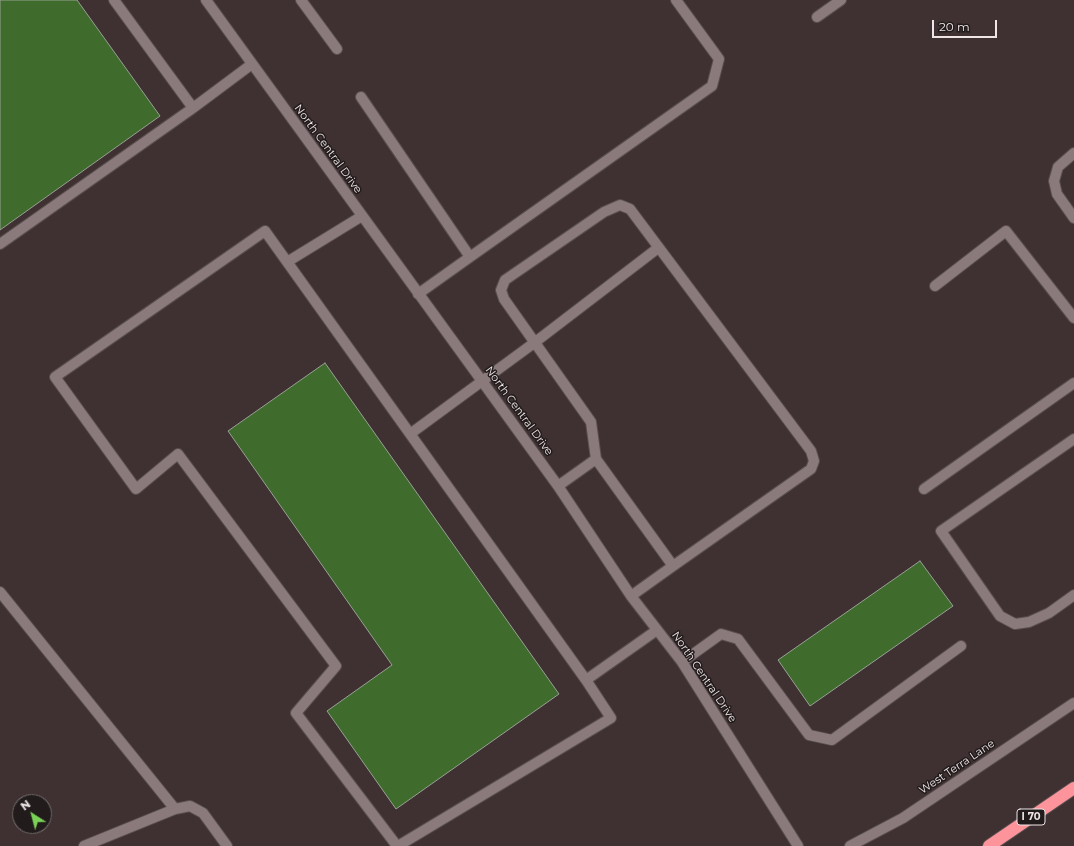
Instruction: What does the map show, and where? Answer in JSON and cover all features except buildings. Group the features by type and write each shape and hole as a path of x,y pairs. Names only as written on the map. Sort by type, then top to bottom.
{"highway":[{"name":"I 70","path":"989,846 1074,788"}],"street":[{"path":"114,0 193,108"},
{"name":"North Central Drive","path":"206,0 558,486 631,596 682,662 798,846"},
{"path":"301,0 337,50"},
{"path":"418,294 712,86 719,59 676,0"},
{"path":"818,17 841,0"},
{"path":"0,244 193,108 252,64"},
{"path":"361,98 470,257"},
{"path":"1074,153 1058,168 1054,181 1057,194 1074,218"},
{"path":"631,596 811,469 814,461 811,451 630,209 620,205 604,212 505,280 501,290 504,299 591,422 596,459 673,566"},
{"path":"288,262 362,216"},
{"path":"265,231 288,262 586,680 611,718 397,846 296,713 336,666 178,454 136,489 54,377 265,231"},
{"path":"935,286 1006,232 1074,318"},
{"path":"410,434 658,248"},
{"path":"924,489 1074,383"},
{"path":"1074,439 940,531 1000,616 1015,624 1030,622 1050,613 1074,595"},
{"path":"558,486 596,459"},
{"path":"0,592 175,809"},
{"path":"586,680 657,630"},
{"path":"682,662 720,634 738,639 809,735 832,740 962,646"},
{"name":"West Terra Lane","path":"850,846 903,818 1074,703"},
{"path":"84,846 175,809 190,806 202,813 227,846"}]}
